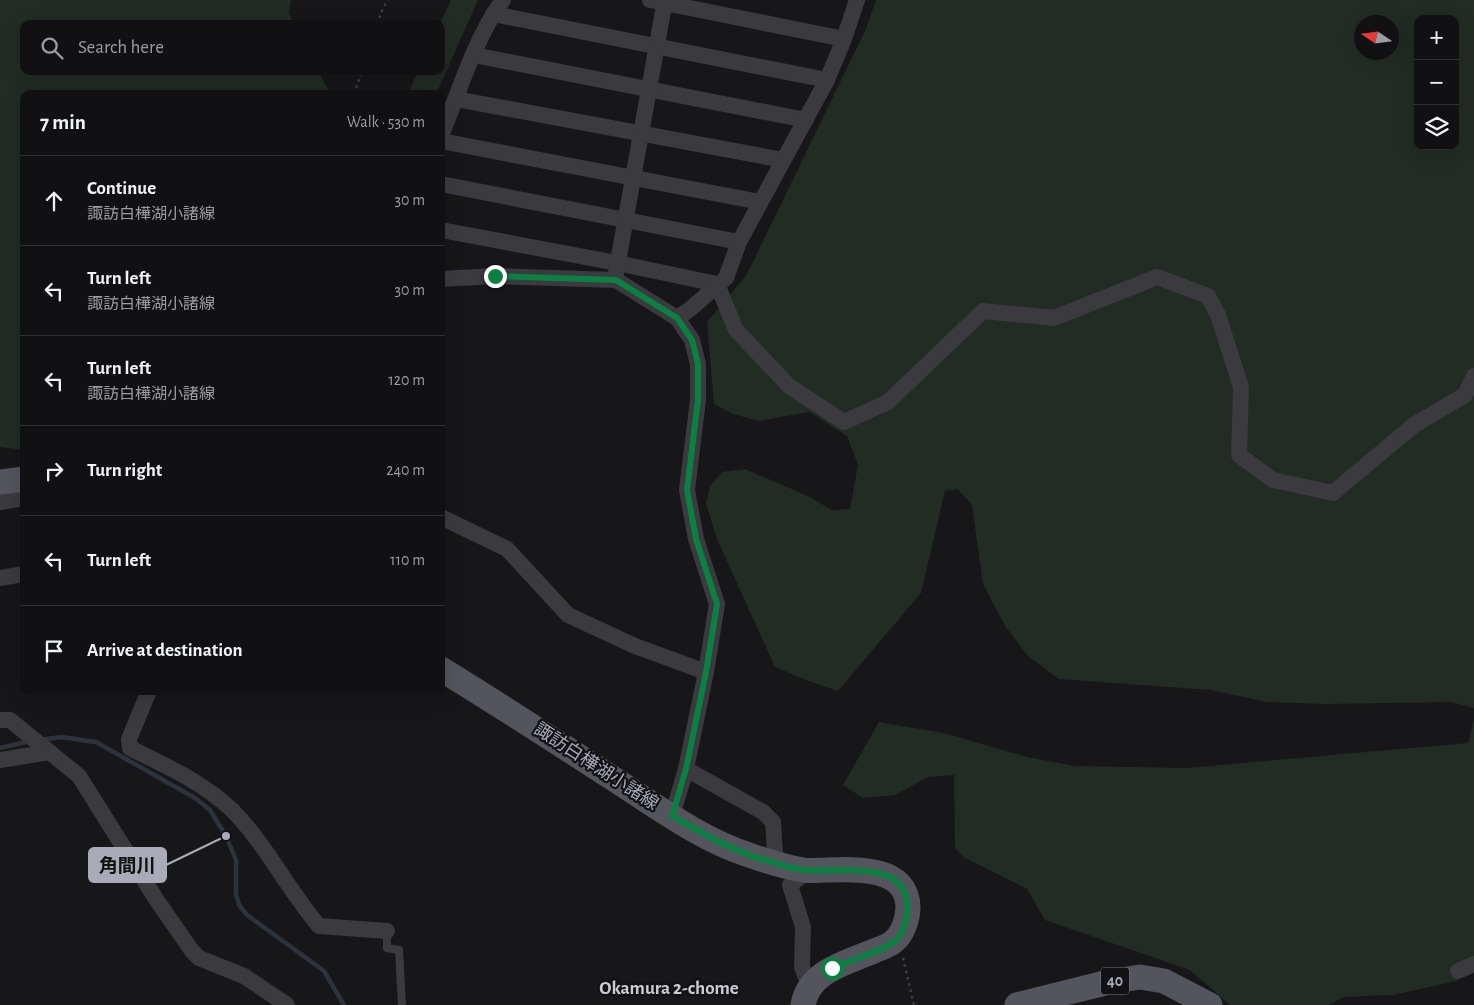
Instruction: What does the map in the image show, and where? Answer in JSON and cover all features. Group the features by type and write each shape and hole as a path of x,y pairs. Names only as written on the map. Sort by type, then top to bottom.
{"main road":[{"path":"0,482 20,480"},
{"name":"諏訪白樺湖小諸線","path":"445,672 672,816 721,844 764,860 804,870 879,873 891,877 900,884 906,896 908,908 906,920 895,941"},
{"path":"806,995 819,976 832,968 895,941"},
{"name":"40","path":"1017,1005 1110,982 1140,977 1164,981 1210,1005"}],"street":[{"path":"445,126 474,55 493,14 503,0"},
{"path":"677,318 726,278 739,242 827,80 844,39 857,0"},
{"path":"616,280 617,263 657,46 660,1 844,39"},
{"path":"493,14 827,80"},
{"path":"474,55 806,120"},
{"path":"456,99 783,160"},
{"path":"445,142 760,202"},
{"path":"445,185 739,242"},
{"path":"445,231 717,284"},
{"path":"445,279 495,276 616,280 677,318 692,340 698,364 698,400 687,490 696,539 717,604 706,672 686,769 672,816"},
{"path":"717,284 736,330 789,386 844,422 888,402 983,311 1054,318 1158,277 1208,296 1218,315 1241,387 1239,455 1273,480 1333,493 1414,425 1465,395 1474,376"},
{"path":"0,502 20,499"},
{"path":"445,519 506,549 568,615 635,646 706,672"},
{"path":"0,578 20,575"},
{"path":"148,695 129,739 130,748 204,786 232,810 281,872 308,913 319,926 388,931"},
{"path":"0,720 10,720 79,776 156,899 192,951 200,958 244,976 287,1005"},
{"path":"0,760 47,749"},
{"path":"686,769 763,812 773,822 775,853"},
{"path":"804,870 800,878 790,884 803,927 802,968 806,995"},
{"path":"1458,971 1474,964"}],"lane":[{"path":"388,931 387,948 399,950 402,1005"}],"path":[{"path":"378,20 388,0"},
{"path":"355,90 361,75"},
{"path":"895,941 905,961 914,1005"}],"shaded area":[{"path":"0,0 291,0 289,13 292,20 20,20 20,75 320,75 328,90 20,90 20,450 0,447"},
{"path":"451,0 478,0 445,74 445,20 442,20"},
{"path":"876,0 1474,0 1474,708 1451,702 1327,704 1267,702 1211,690 1059,679 1028,656 1005,626 983,584 972,505 958,489 945,491 921,593 838,691 775,667 717,539 706,504 710,486 722,472 745,469 808,496 832,510 850,509 858,465 847,436 809,412 759,421 733,414 714,404 707,322 746,276 865,31"},
{"path":"416,75 444,75 438,90 410,90"},
{"path":"1474,719 1474,964 1457,981 1393,995 1344,997 1328,1005 1230,1005 1190,970 1045,920 1027,889 965,858 955,848 954,775 928,777 895,795 863,798 843,785 879,722 944,733 1027,757 1075,766 1187,768 1468,743"}],"waterway":[{"path":"41,740 61,737 96,742 195,798 210,810 226,836 236,860 236,894 239,905 247,915 324,971 344,1005"},
{"path":"0,748 30,741"}],"place":[{"name":"角間川","path":"226,836"}],"district":[{"name":"Okamura 2-chome","path":"669,988"}],"route":[{"path":"495,276 616,280 677,318 692,340 698,364 698,400 687,490 696,539 717,604 706,672 686,769 672,816 721,844 773,863 804,870 879,873 891,877 900,884 906,896 908,908 906,920 895,941 832,968"}]}
